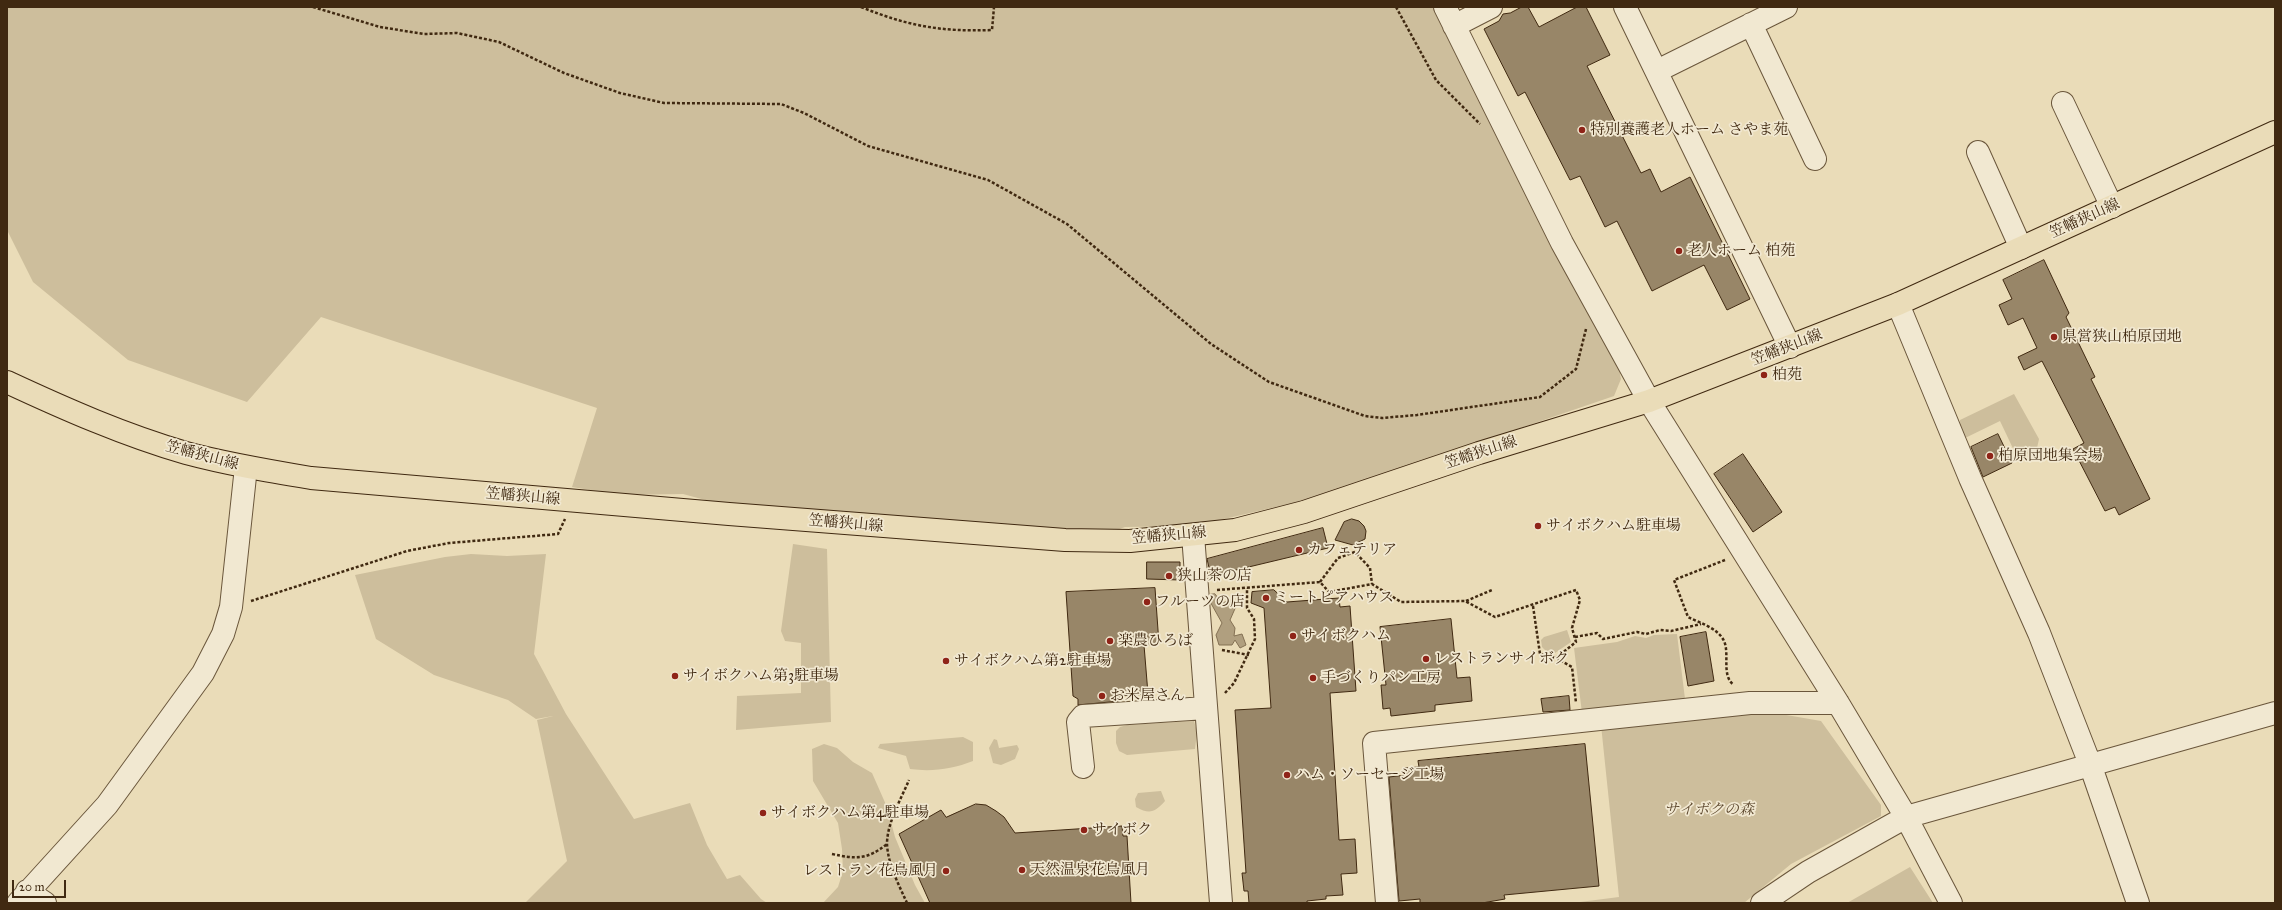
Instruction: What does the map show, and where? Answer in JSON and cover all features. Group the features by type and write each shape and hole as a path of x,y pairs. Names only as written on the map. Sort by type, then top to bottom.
{"main road":[{"name":"笠幡狭山線","path":"7,382 65,409 127,434 186,453 246,467 311,478 573,501 1065,540 1130,540 1193,535 1235,530 1304,512 1479,453 1649,401 1898,304 2275,132"}],"street":[{"path":"1491,7 1450,16 1562,243 1649,401 1838,702 1906,817 1951,903"},
{"path":"1625,7 1790,347"},
{"path":"1657,71 1786,7"},
{"path":"1752,24 1815,159"},
{"path":"2063,103 2112,207"},
{"path":"1978,152 2021,248"},
{"path":"1898,304 1970,478 2039,633 2090,764 2138,903"},
{"path":"30,899 107,805 203,673 223,634 231,607 246,467"},
{"path":"1193,535 1221,903"},
{"path":"1083,767 1078,722 1083,716 1205,702"},
{"path":"1386,903 1374,743 1578,720 1750,703 1838,702"},
{"path":"1762,903 1808,872 1906,817 2275,713"}],"path":[{"path":"313,7 380,27 424,34 457,33 499,42 564,73 620,93 664,103 781,104 804,113 868,146 988,180 1067,224 1211,344 1269,382 1365,416 1382,418 1417,415 1540,397 1576,369 1586,329 1584,322"},
{"path":"861,7 918,26 956,31 992,30 994,7"},
{"path":"1396,7 1436,80 1486,130"},
{"path":"231,607 407,551 449,543 558,534 573,501"},
{"path":"1198,592 1320,582 1338,558 1355,552 1370,568 1372,584"},
{"path":"1745,552 1674,580 1688,617 1715,630 1724,641 1728,675 1732,684 1739,687 1750,703"},
{"path":"1320,582 1329,592 1372,584 1401,602 1465,602 1492,590"},
{"path":"1205,702 1226,692 1234,682 1249,655 1255,639 1254,619 1247,608 1247,588"},
{"path":"1465,602 1495,617 1533,606 1576,590 1580,600 1572,628 1576,642 1556,658"},
{"path":"1533,606 1540,654 1556,658 1572,667 1578,720"},
{"path":"1575,637 1596,633 1603,639 1637,632 1646,634 1660,630 1671,631 1702,624"},
{"path":"1202,649 1214,647 1249,655"},
{"path":"907,903 890,862 887,843 895,812 909,780"},
{"path":"832,854 862,858 874,854 887,843"}],"green space":[{"path":"7,7 1448,7 1619,368 1621,379 1614,396 1389,473 1293,503 1194,526 1125,527 1114,531 1082,533 724,505 683,494 620,495 572,487 597,408 321,317 247,402 128,360 33,282 7,230"},
{"path":"2014,394 2039,439 2037,448 2018,459 2000,421 1961,440 1960,420"},
{"path":"793,544 827,549 831,722 736,730 737,696 801,693 801,643 785,641 781,631"},
{"path":"471,554 507,556 546,554 534,654 566,714 634,819 690,803 707,845 727,879 740,875 761,899 767,903 525,903 567,861 537,720 553,716 536,719 508,700 434,675 376,639 355,575 445,557"},
{"path":"1567,630 1571,642 1555,653 1547,652 1542,647 1541,640 1544,637"},
{"path":"1677,634 1685,699 1582,713 1574,648 1617,642 1635,636 1646,638 1654,635"},
{"name":"サイボクの森","path":"1769,712 1821,721 1881,805 1881,816 1791,864 1744,903 1572,903 1619,897 1601,725"},
{"path":"1194,721 1197,732 1195,749 1127,755 1119,751 1116,743 1116,731 1120,727 1127,725"},
{"path":"963,737 973,742 973,761 942,769 910,769 906,756 878,748 880,744"},
{"path":"994,739 997,740 999,748 1017,745 1019,749 1015,759 1001,765 993,763 989,748"},
{"path":"824,744 837,748 853,762 872,773 887,807 895,837 915,885 925,903 823,903 838,887 843,871 842,849 838,823 813,781 812,749"},
{"path":"1161,791 1165,801 1155,810 1149,812 1136,807 1135,799 1138,793"},
{"path":"1910,867 1933,903 1847,903"}],"shaded area":[{"path":"1215,594 1222,603 1231,600 1237,604 1230,620 1235,628 1234,636 1242,634 1246,645 1240,648 1235,640 1232,645 1219,645 1216,635 1222,623 1208,598 1209,595"}],"building":[{"path":"1522,7 1528,7 1539,27 1577,7 1586,7 1610,55 1587,66 1641,173 1650,169 1661,192 1690,177 1750,299 1727,310 1704,265 1652,291 1617,221 1605,227 1580,176 1570,180 1525,92 1518,96 1484,29 1499,21 1503,14 1510,13"},
{"path":"2044,260 2069,313 2066,317 2095,377 2091,379 2150,499 2119,515 2115,507 2105,511 2073,449 2084,443 2042,361 2024,370 2018,357 2037,348 2023,318 2008,325 1999,305 2012,299 2003,280"},
{"name":"柏原団地集会場","path":"1998,434 2012,463 1983,477 1971,447"},
{"path":"1743,454 1782,512 1753,532 1714,474"},
{"path":"1352,519 1359,521 1364,526 1366,531 1365,539 1353,545 1335,540 1344,522"},
{"path":"1323,528 1328,548 1211,576 1207,559"},
{"path":"1147,562 1180,562 1180,580 1147,579"},
{"path":"1155,588 1159,644 1144,645 1148,694 1119,696 1120,701 1078,705 1078,699 1073,696 1066,592"},
{"name":"ハム・ソーセージ工場","path":"1274,590 1287,602 1339,598 1340,607 1350,606 1356,691 1330,693 1339,840 1355,839 1357,873 1341,874 1343,895 1326,896 1326,899 1307,901 1307,903 1249,903 1248,891 1244,891 1242,873 1246,873 1235,710 1271,708 1264,608 1251,603 1252,592"},
{"path":"1451,619 1457,678 1470,677 1472,701 1435,705 1435,711 1391,716 1390,708 1383,709 1381,685 1386,685 1380,627"},
{"path":"1706,632 1714,681 1688,686 1680,637"},
{"path":"1569,696 1570,710 1543,712 1541,699"},
{"path":"1585,744 1599,886 1504,895 1505,899 1482,903 1420,903 1420,899 1399,901 1389,777 1406,775 1405,768 1419,767 1418,761"},
{"name":"天然温泉花鳥風月","path":"976,804 986,805 996,811 1004,817 1015,833 1122,826 1123,836 1127,836 1131,903 930,903 899,834 941,810 946,817"}],"place":[{"name":"特別養護老人ホーム さやま苑","path":"1582,130"},
{"name":"老人ホーム 柏苑","path":"1679,251"},
{"name":"県営狭山柏原団地","path":"2054,337"},
{"name":"柏苑","path":"1764,375"},
{"name":"柏原団地集会場","path":"1990,456"},
{"name":"サイボクハム駐車場","path":"1538,526"},
{"name":"カフェテリア","path":"1299,550"},
{"name":"狭山茶の店","path":"1169,576"},
{"name":"ミートピアハウス","path":"1266,598"},
{"name":"フルーツの店","path":"1147,602"},
{"name":"サイボクハム","path":"1293,636"},
{"name":"楽農ひろば","path":"1110,641"},
{"name":"レストランサイボク","path":"1426,659"},
{"name":"サイボクハム第2駐車場","path":"946,661"},
{"name":"サイボクハム第3駐車場","path":"675,676"},
{"name":"手づくりパン工房","path":"1313,678"},
{"name":"お米屋さん","path":"1102,696"},
{"name":"ハム・ソーセージ工場","path":"1287,775"},
{"name":"サイボクハム第4駐車場","path":"763,813"},
{"name":"サイボク","path":"1084,830"},
{"name":"天然温泉花鳥風月","path":"1022,870"},
{"name":"レストラン花鳥風月","path":"946,871"}]}
